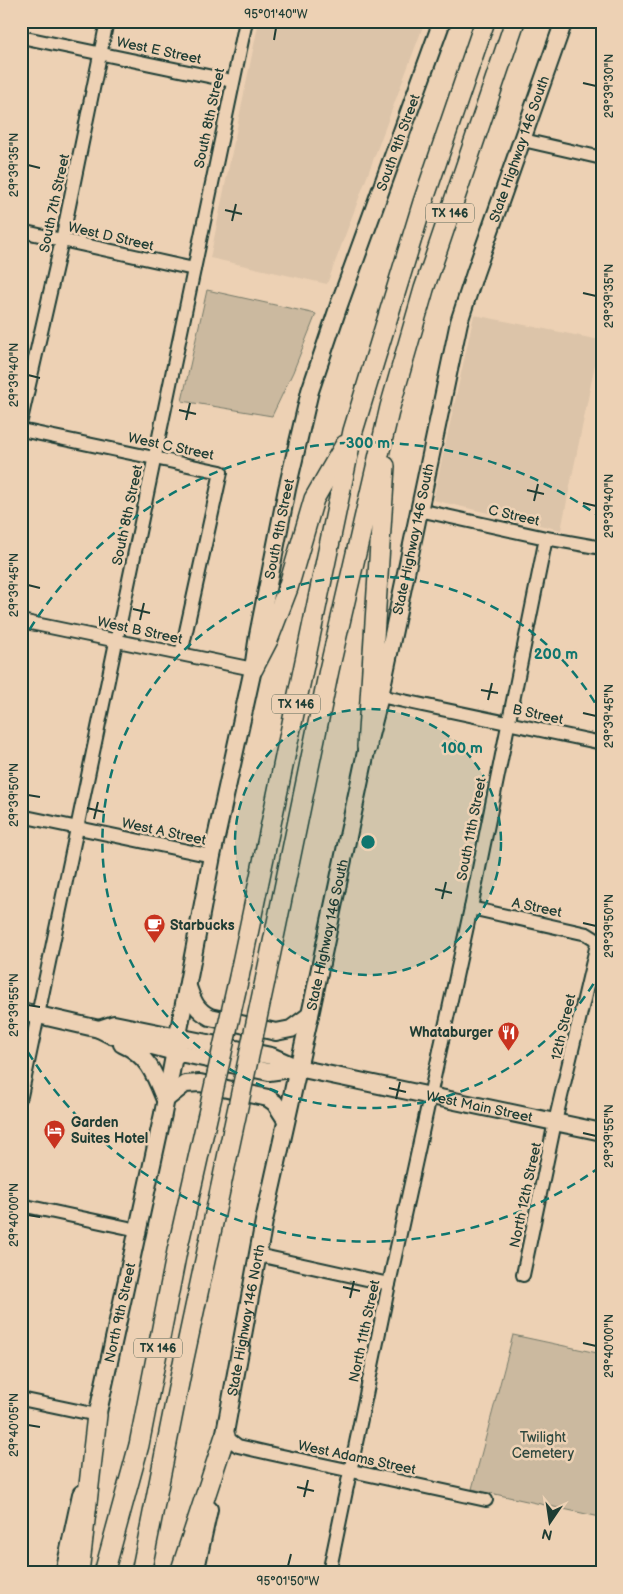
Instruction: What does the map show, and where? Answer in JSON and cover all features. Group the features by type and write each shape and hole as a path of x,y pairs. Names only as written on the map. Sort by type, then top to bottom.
{"highway":[{"name":"TX 146","path":"104,1573 139,1445 177,1251 239,977 353,431 423,202 484,21"},
{"name":"TX 146","path":"141,1573 183,1363 329,670 390,407 424,289 515,21"},
{"path":"368,747 390,407"},
{"path":"253,669 268,640 288,588 314,499 353,431"},
{"path":"78,1573 97,1415"},
{"path":"180,1573 224,1436"}],"main road":[{"name":"South 9th Street","path":"177,1045 212,856 253,669 283,508 310,392 339,305 442,21"},
{"name":"State Highway 146 South","path":"298,1068 380,696 459,322 564,21"},
{"path":"188,987 194,1004 200,1012 210,1017 276,1032 291,1029 310,1015"},
{"name":"West Main Street","path":"21,1011 99,1029 114,1024 177,1045 271,1056 298,1068 602,1132"},
{"path":"99,1029 105,1037 134,1049 141,1054 153,1072 166,1100 185,1084 200,1083 268,1098 275,1103 286,1120"},
{"name":"North 9th Street","path":"64,1573 177,1045"},
{"name":"State Highway 146 North","path":"195,1573 224,1436 258,1255 298,1068"}],"street":[{"name":"South 7th Street","path":"21,420 62,240 107,21"},
{"name":"South 8th Street","path":"21,1096 246,21"},
{"name":"West E Street","path":"21,37 232,81"},
{"path":"522,140 602,158"},
{"name":"West D Street","path":"21,231 194,269"},
{"name":"West C Street","path":"21,430 221,472 180,654"},
{"name":"C Street","path":"419,510 546,538 602,548"},
{"name":"South 11th Street","path":"431,1096 546,538"},
{"name":"West B Street","path":"21,621 253,669"},
{"name":"B Street","path":"380,696 602,743"},
{"name":"West A Street","path":"21,816 212,856"},
{"name":"A Street","path":"471,908 587,934 595,939"},
{"name":"12th Street","path":"556,1122 598,944 595,939"},
{"name":"North 11th Street","path":"329,1573 389,1284 431,1096"},
{"name":"North 12th Street","path":"522,1275 556,1122"},
{"path":"21,1205 138,1230"},
{"path":"258,1255 389,1284"},
{"path":"21,1399 97,1415"},
{"name":"West Adams Street","path":"224,1436 238,1446 349,1472 486,1500"}],"shaded area":[{"path":"259,21 425,21 327,284 210,258"},
{"path":"474,315 600,340 561,530 433,500"}],"green space":[{"path":"207,290 316,314 293,372 272,416 182,401"},
{"name":"Twilight Cemetery","path":"513,1335 602,1354 602,1510 600,1517 472,1489"}],"place":[{"name":"Starbucks","path":"154,944"},
{"name":"Whataburger","path":"509,1051"},
{"name":"Garden Suites Hotel","path":"55,1149"}]}
